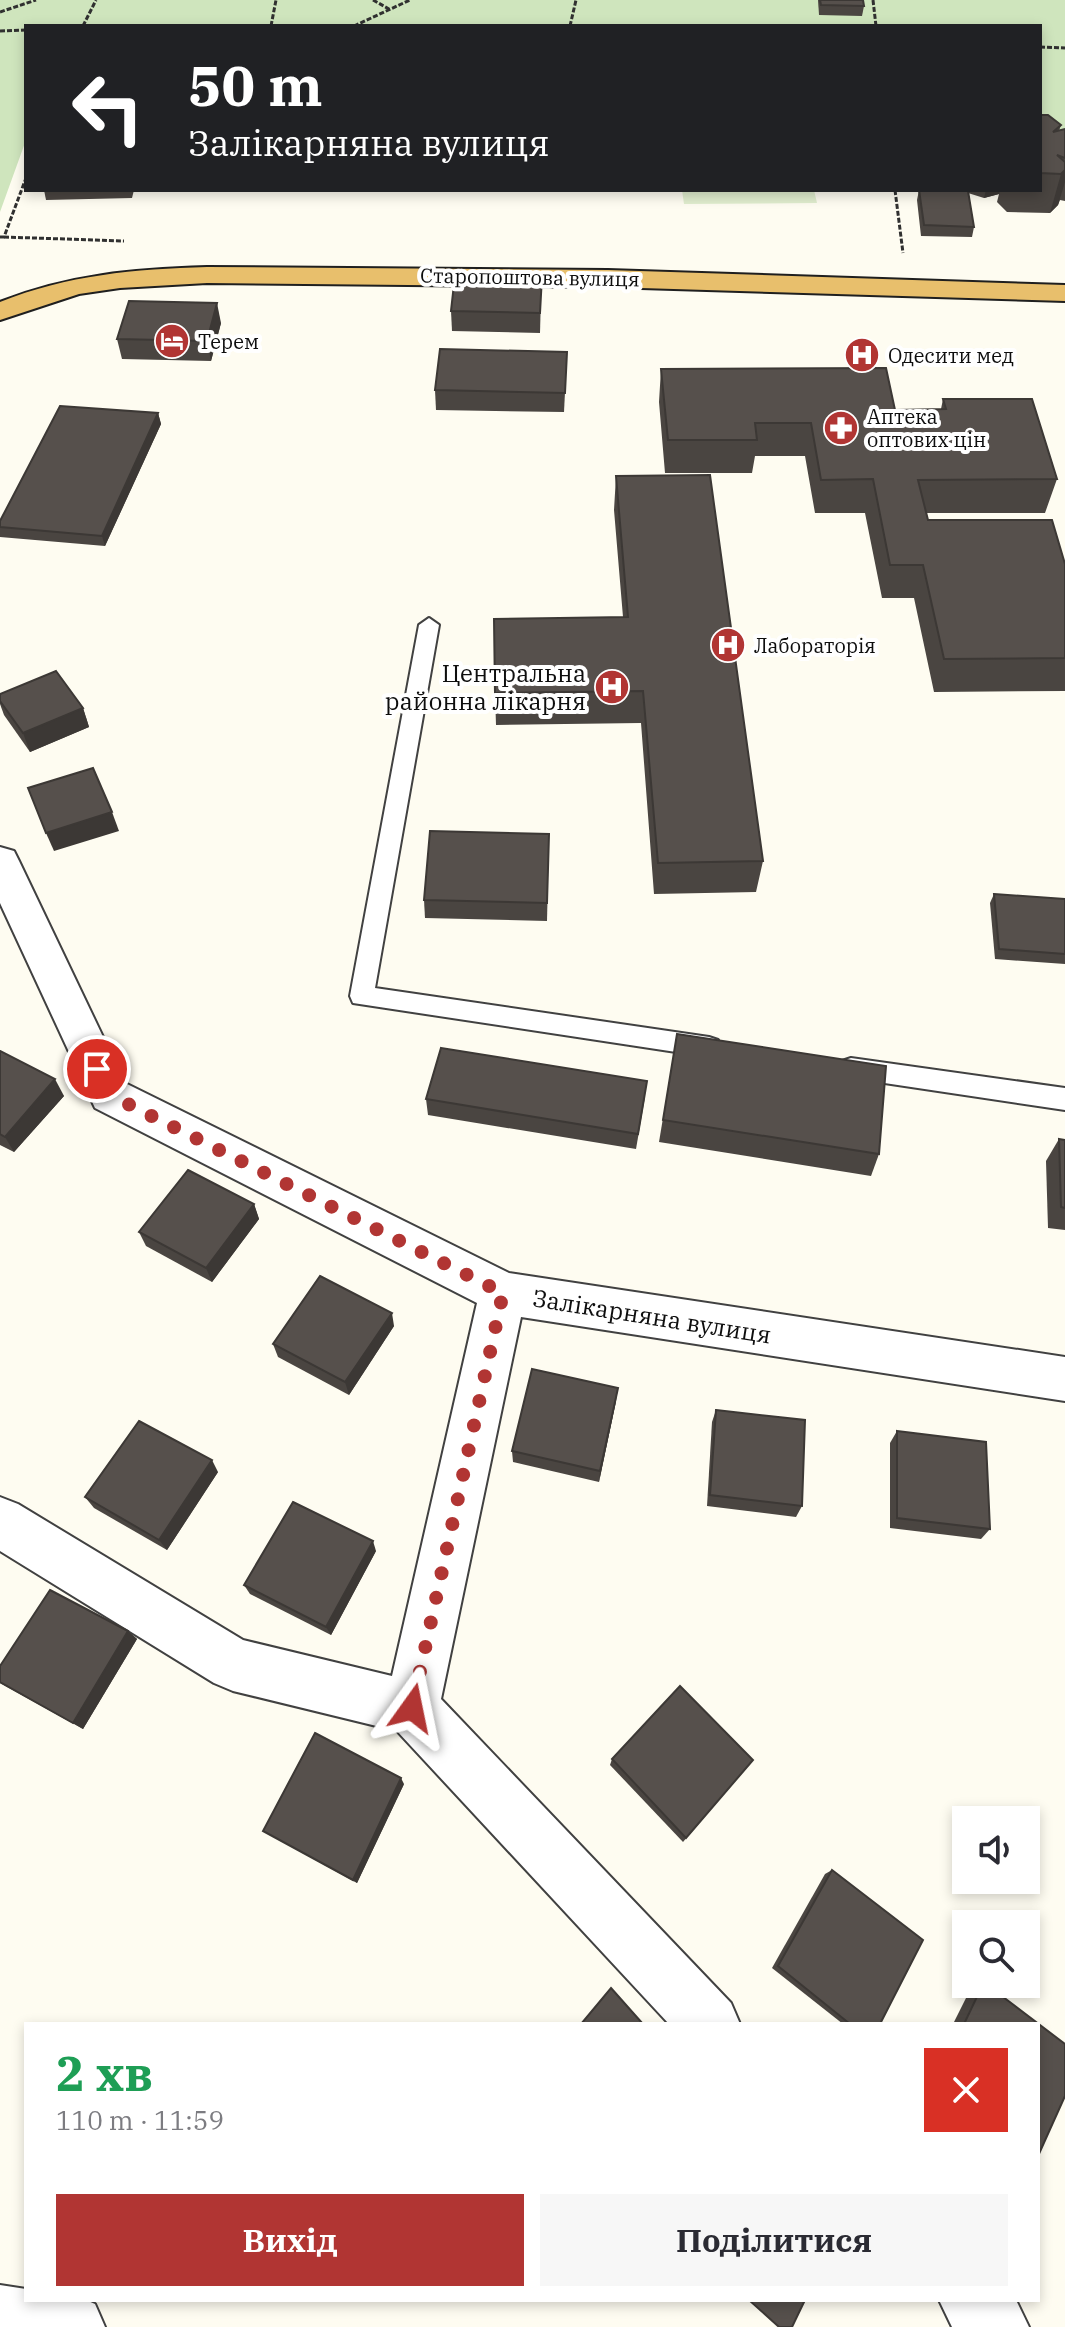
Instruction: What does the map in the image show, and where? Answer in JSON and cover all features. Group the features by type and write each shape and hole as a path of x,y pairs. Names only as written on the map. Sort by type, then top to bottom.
{"highway":[{"name":"Старопоштова вулиця","path":"0,312 26,299 139,276 506,274 1065,293"}],"street":[{"name":"Залікарняна вулиця","path":"0,861 110,1095 503,1293 1065,1379"},
{"path":"412,1708 503,1293"},
{"path":"0,1522 233,1664 412,1708 708,2022"},
{"path":"973,2302 996,2327"},
{"path":"0,2318 72,2327"}],"lane":[{"path":"429,625 362,996 737,1051"},
{"path":"831,1065 1065,1099"}],"path":[{"path":"0,12 36,0"},
{"path":"84,24 96,0"},
{"path":"271,24 276,0"},
{"path":"373,0 390,9"},
{"path":"358,24 410,0"},
{"path":"570,24 576,0"},
{"path":"873,0 876,24"},
{"path":"0,31 24,30"},
{"path":"1042,47 1065,48"},
{"path":"0,237 4,237 24,183"},
{"path":"895,192 904,265"}],"green space":[{"path":"0,0 1065,0 1065,146 1042,144 1042,24 24,24 24,146 0,212"},
{"path":"682,192 814,192 817,203 684,204"}],"building":[{"path":"820,0 863,0 864,6 821,5"},
{"path":"1042,115 1048,115 1061,125 1053,132 1065,129 1065,158 1057,155 1065,162 1065,170 1061,174 1042,173"},
{"path":"919,192 968,192 974,227 924,225"},
{"path":"455,275 542,276 540,313 451,311"},
{"path":"129,301 217,303 207,341 117,339"},
{"path":"440,349 567,352 565,393 435,390"},
{"path":"886,368 895,410 946,409 943,399 1032,399 1057,479 918,480 928,520 1052,520 1065,564 1065,658 944,659 923,565 890,565 873,479 821,480 811,423 755,423 757,440 668,440 661,369"},
{"path":"60,406 158,413 102,536 0,527 0,521"},
{"name":"Центральна районна лікарня","path":"710,475 763,861 658,863 643,691 495,693 494,619 628,617 616,476"},
{"path":"56,671 83,708 23,733 0,701 0,694"},
{"path":"93,768 112,812 46,833 28,788"},
{"path":"430,831 549,834 547,903 424,900"},
{"path":"994,894 1065,899 1065,954 999,949"},
{"path":"677,1034 886,1066 879,1154 663,1120"},
{"path":"441,1048 647,1081 638,1134 426,1099"},
{"path":"0,1051 55,1079 5,1137 0,1134"},
{"path":"1059,1139 1065,1140 1065,1208 1061,1207"},
{"path":"188,1170 254,1204 206,1268 139,1232"},
{"path":"320,1276 392,1313 345,1382 273,1344"},
{"path":"532,1369 618,1388 600,1471 512,1451"},
{"path":"716,1410 805,1420 802,1506 710,1495"},
{"path":"139,1421 212,1460 159,1540 85,1497"},
{"path":"897,1431 986,1442 990,1529 897,1518"},
{"path":"293,1502 373,1541 326,1627 244,1585"},
{"path":"50,1590 128,1631 73,1723 0,1682 0,1666"},
{"path":"680,1686 753,1760 686,1838 612,1759"},
{"path":"315,1733 401,1778 353,1880 263,1831"},
{"path":"832,1870 923,1940 881,2022 848,2022 778,1966"},
{"path":"611,1988 641,2022 583,2022"},
{"path":"976,1998 1004,1998 1036,2022 965,2022"},
{"path":"1040,2025 1065,2044 1065,2096 1040,2152"},
{"path":"751,2302 804,2302 792,2327 779,2327"}],"place":[{"name":"Терем","path":"172,341"},
{"name":"Одесити мед","path":"862,355"},
{"name":"Аптека оптових цін","path":"841,428"},
{"name":"Лабораторія","path":"728,645"},
{"name":"Центральна районна лікарня","path":"612,687"}],"route":[{"path":"97,1069 110,1095 503,1293 412,1708"}]}
